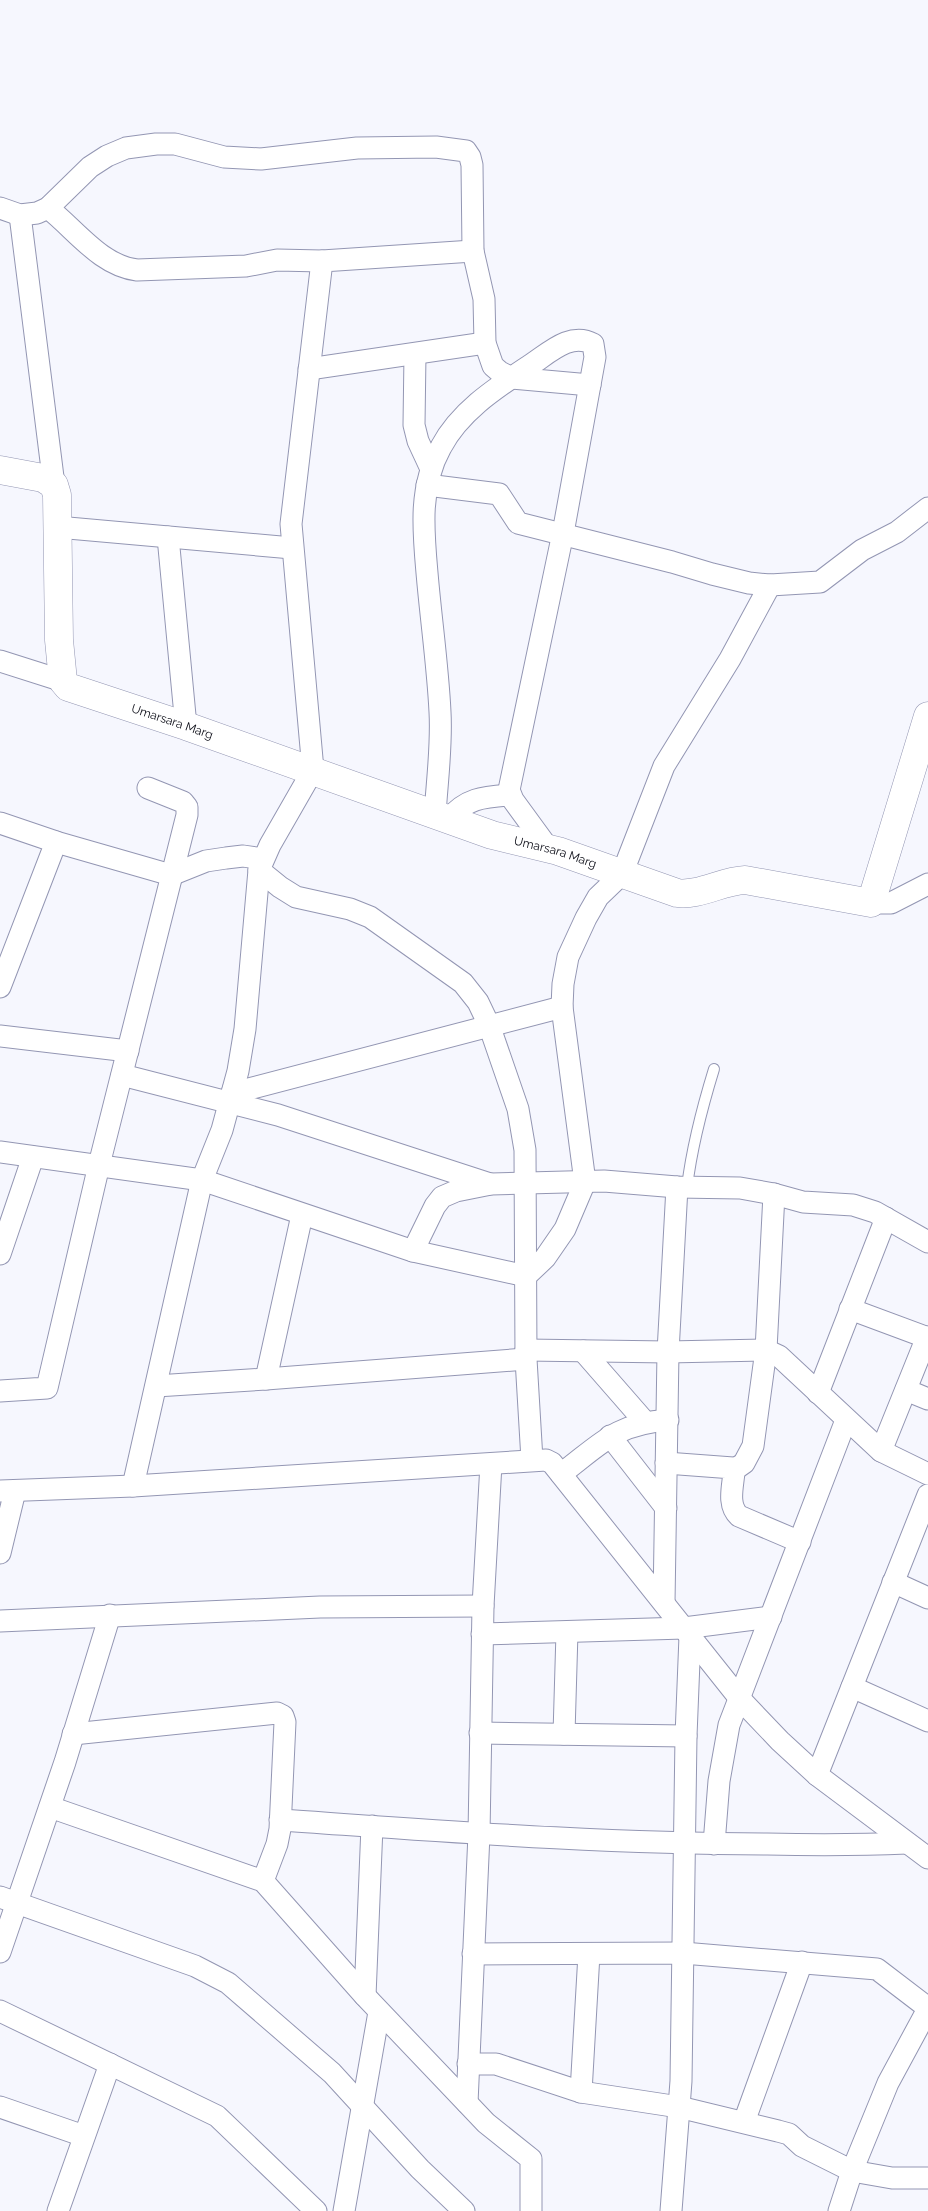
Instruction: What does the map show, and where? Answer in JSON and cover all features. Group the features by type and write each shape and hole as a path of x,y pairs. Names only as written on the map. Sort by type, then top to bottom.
{"street":[{"path":"0,208 20,215 37,213 48,208 90,168 107,156 126,148 156,144 175,144 213,155 261,160 357,148 436,146 456,148 466,151 472,165 473,251 484,299 485,343 493,366 512,378 590,385"},
{"path":"48,208 99,252 118,266 126,269 246,266 277,260 322,261 473,251"},
{"path":"0,661 63,681 58,640 56,495 20,215"},
{"path":"133,1486 202,1180 222,1130 245,1029 261,864 312,770 291,524 322,261"},
{"path":"509,795 481,797 442,817 440,713 423,528 429,477 441,446 471,408 567,342 578,339 593,344 595,350 590,385 563,534 509,795 548,848"},
{"path":"309,369 485,343"},
{"path":"415,354 414,425 429,477"},
{"path":"0,470 43,478 54,485"},
{"path":"429,477 499,494 518,523 712,574 749,583 770,585 820,582 862,550 897,532 928,508"},
{"path":"57,528 292,548"},
{"path":"168,537 186,726"},
{"path":"526,1276 545,1258 565,1228 585,1182 562,1007 563,984 568,957 598,897 622,874 664,766 730,659 770,585"},
{"name":"Umarsara Marg","path":"63,681 68,687 186,726 505,839 548,848 683,894 734,880 745,880 871,903"},
{"path":"928,716 871,903 891,903 928,884"},
{"path":"0,1392 47,1388 99,1165 171,875 188,815 187,806 184,802 148,788"},
{"path":"0,823 56,842 171,875 206,861 243,856 261,864 280,888 296,896 370,917 463,983 478,1002 489,1025 518,1109 525,1150 526,1354 532,1460"},
{"path":"0,987 56,842"},
{"path":"231,1095 562,1007"},
{"path":"0,1036 128,1051"},
{"path":"122,1075 231,1095 491,1184"},
{"path":"0,1152 202,1180 413,1251 526,1276"},
{"path":"1,1246 33,1157"},
{"path":"413,1251 435,1206 442,1197 456,1190 491,1184 604,1181 682,1187 740,1188 774,1194 802,1202 854,1205 875,1212 928,1242"},
{"path":"664,1602 668,1352 682,1187"},
{"path":"666,1462 734,1470 744,1462 753,1446 766,1350 774,1194"},
{"path":"266,1380 302,1215"},
{"path":"818,1393 886,1218"},
{"path":"850,1309 927,1337 881,1451"},
{"path":"156,1386 266,1380 526,1354 583,1351 766,1350 779,1356 881,1451 928,1474"},
{"path":"583,1351 645,1422"},
{"path":"906,1390 928,1399"},
{"path":"561,1474 623,1428 645,1422 668,1420"},
{"path":"714,1844 724,1750 729,1726 846,1420"},
{"path":"610,1436 666,1508"},
{"path":"0,1553 8,1491 133,1486 546,1460 552,1463 561,1474 740,1699 780,1741 817,1775 928,1858"},
{"path":"467,2103 479,1834 482,1606 492,1464"},
{"path":"734,1470 732,1503 735,1512 739,1516 800,1542"},
{"path":"817,1775 928,1495"},
{"path":"894,1582 928,1598"},
{"path":"0,1621 320,1607 482,1606"},
{"path":"0,1952 8,1901 50,1807 110,1615"},
{"path":"482,1634 687,1632 771,1617"},
{"path":"564,1734 567,1632"},
{"path":"671,2211 681,2081 687,1632"},
{"path":"852,1687 928,1721"},
{"path":"73,1734 280,1714 285,1722 280,1820 277,1844 263,1881"},
{"path":"480,1733 686,1736"},
{"path":"50,1807 263,1881 365,1996 486,2123 531,2159 531,2211"},
{"path":"280,1820 479,1834 684,1844 871,1845 907,1843"},
{"path":"365,1996 372,1826"},
{"path":"8,1901 195,1966 228,1983 332,2073 420,2169 464,2211"},
{"path":"473,1954 683,1953 877,1968 928,2009 891,2077 852,2171 839,2211"},
{"path":"581,2092 588,1954"},
{"path":"744,2122 802,1962"},
{"path":"0,2011 217,2116 316,2211"},
{"path":"344,2211 380,2012"},
{"path":"468,2064 487,2063 508,2067 581,2092 679,2107 789,2134 802,2146 852,2171 892,2178 928,2178"},
{"path":"58,2211 110,2064"},
{"path":"0,2107 84,2136"}],"lane":[{"path":"682,1187 699,1117 714,1069"}]}
